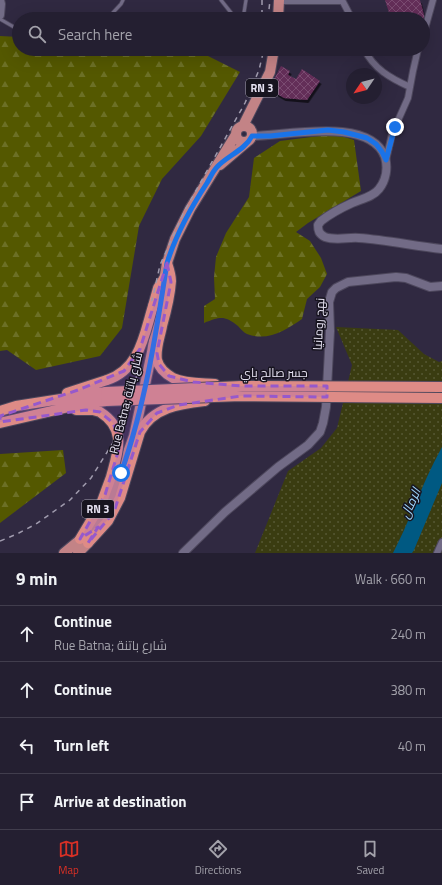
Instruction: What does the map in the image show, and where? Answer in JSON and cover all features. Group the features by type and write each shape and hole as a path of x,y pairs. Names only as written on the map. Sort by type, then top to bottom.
{"highway":[{"path":"167,263 171,282 157,353 159,364 164,372 174,378 183,381 242,391 442,398"},
{"path":"0,411 38,399 78,390 107,380 124,371 135,359 140,349 160,284 165,277"},
{"name":"جسر صالح باي","path":"106,396 242,391 442,387"},
{"name":"RN 3","path":"84,541 102,528 114,512 122,493 140,432 144,424 151,417 179,405 242,391"},
{"path":"16,406 106,396"},
{"path":"0,423 82,404 106,396"},
{"name":"RN 3","path":"21,418 86,410 100,412 107,416 113,423 119,438 118,452 101,504 84,541"}],"main road":[{"path":"278,12 279,1"},
{"name":"RN 3","path":"243,126 270,72 273,56"},
{"path":"243,126 248,127 251,130 250,139 240,142 235,136 237,129 243,126"},
{"name":"RN 3","path":"165,277 167,263 182,224 235,136"},
{"name":"RN 3","path":"216,167 250,139"},
{"name":"Rue Batna; شارع باتنة","path":"64,553 84,541 96,529 103,518 111,499 134,436 152,352 165,277"},
{"name":"Rue Batna; شارع باتنة","path":"78,553 84,541"}],"street":[{"path":"0,0 2,4 0,15"},
{"path":"279,1 342,0 348,12"},
{"path":"430,12 433,0"},
{"path":"368,56 377,67 390,77 410,87"},
{"path":"416,56 405,106 392,134 386,160 384,182 373,194 327,216 318,225 318,230 325,237 333,239 357,238 442,249"},
{"path":"250,139 328,130 344,132 367,138 376,144 386,160"},
{"name":"نهج رومانيا","path":"184,553 229,509 278,467 308,445 320,432 326,407 330,331 329,302 332,292 336,288 348,282 396,276 430,287 442,286"},
{"path":"437,553 442,542"}],"lane":[{"path":"114,12 123,0"},
{"path":"221,0 230,12"},
{"path":"244,12 246,0"},
{"path":"0,19 12,26"}],"highlighted area":[{"path":"167,263 171,282 157,353 159,364 169,376 193,382 242,386 327,386 327,397 241,396 179,405 157,413 140,432 114,512 88,543 98,527 80,539 105,495 118,452 119,438 113,423 100,412 86,410 -11,422 -12,416 78,390 124,371 140,349"}],"green space":[{"path":"0,36 12,37 12,56 208,56 240,72 201,136 162,179 139,226 122,328 100,356 36,370 7,350 0,351"},
{"path":"335,134 354,140 361,191 308,223 296,232 310,241 321,258 327,274 320,287 307,299 302,319 283,331 262,337 246,333 233,322 222,318 204,323 204,306 215,299 214,277 216,257 226,233 249,197 254,158 280,141"},
{"path":"63,450 66,473 0,523 0,454"}],"shaded area":[{"path":"336,327 398,330 424,354 439,362 442,361 442,553 255,553 288,471 321,448 337,428 352,365"}],"water":[{"path":"442,447 442,483 414,550 412,553 393,553 429,473"}],"building":[{"path":"385,0 420,0 423,12 389,12"},
{"path":"281,66 290,71 288,75 296,79 302,69 320,81 307,100 284,98 269,89"}],"railway":[{"path":"262,0 262,12"},
{"path":"269,12 270,0"},
{"path":"0,541 36,524 70,500 91,478 124,425 130,409 160,265 184,212 245,103 259,70 262,56"}],"route":[{"path":"121,473 134,436 152,352 167,263 182,224 216,167 243,146 252,136 270,136 328,130 344,132 367,138 376,144 386,160 387,151 395,127"}],"water label":[{"name":"الرمال","path":"410,503"}]}
